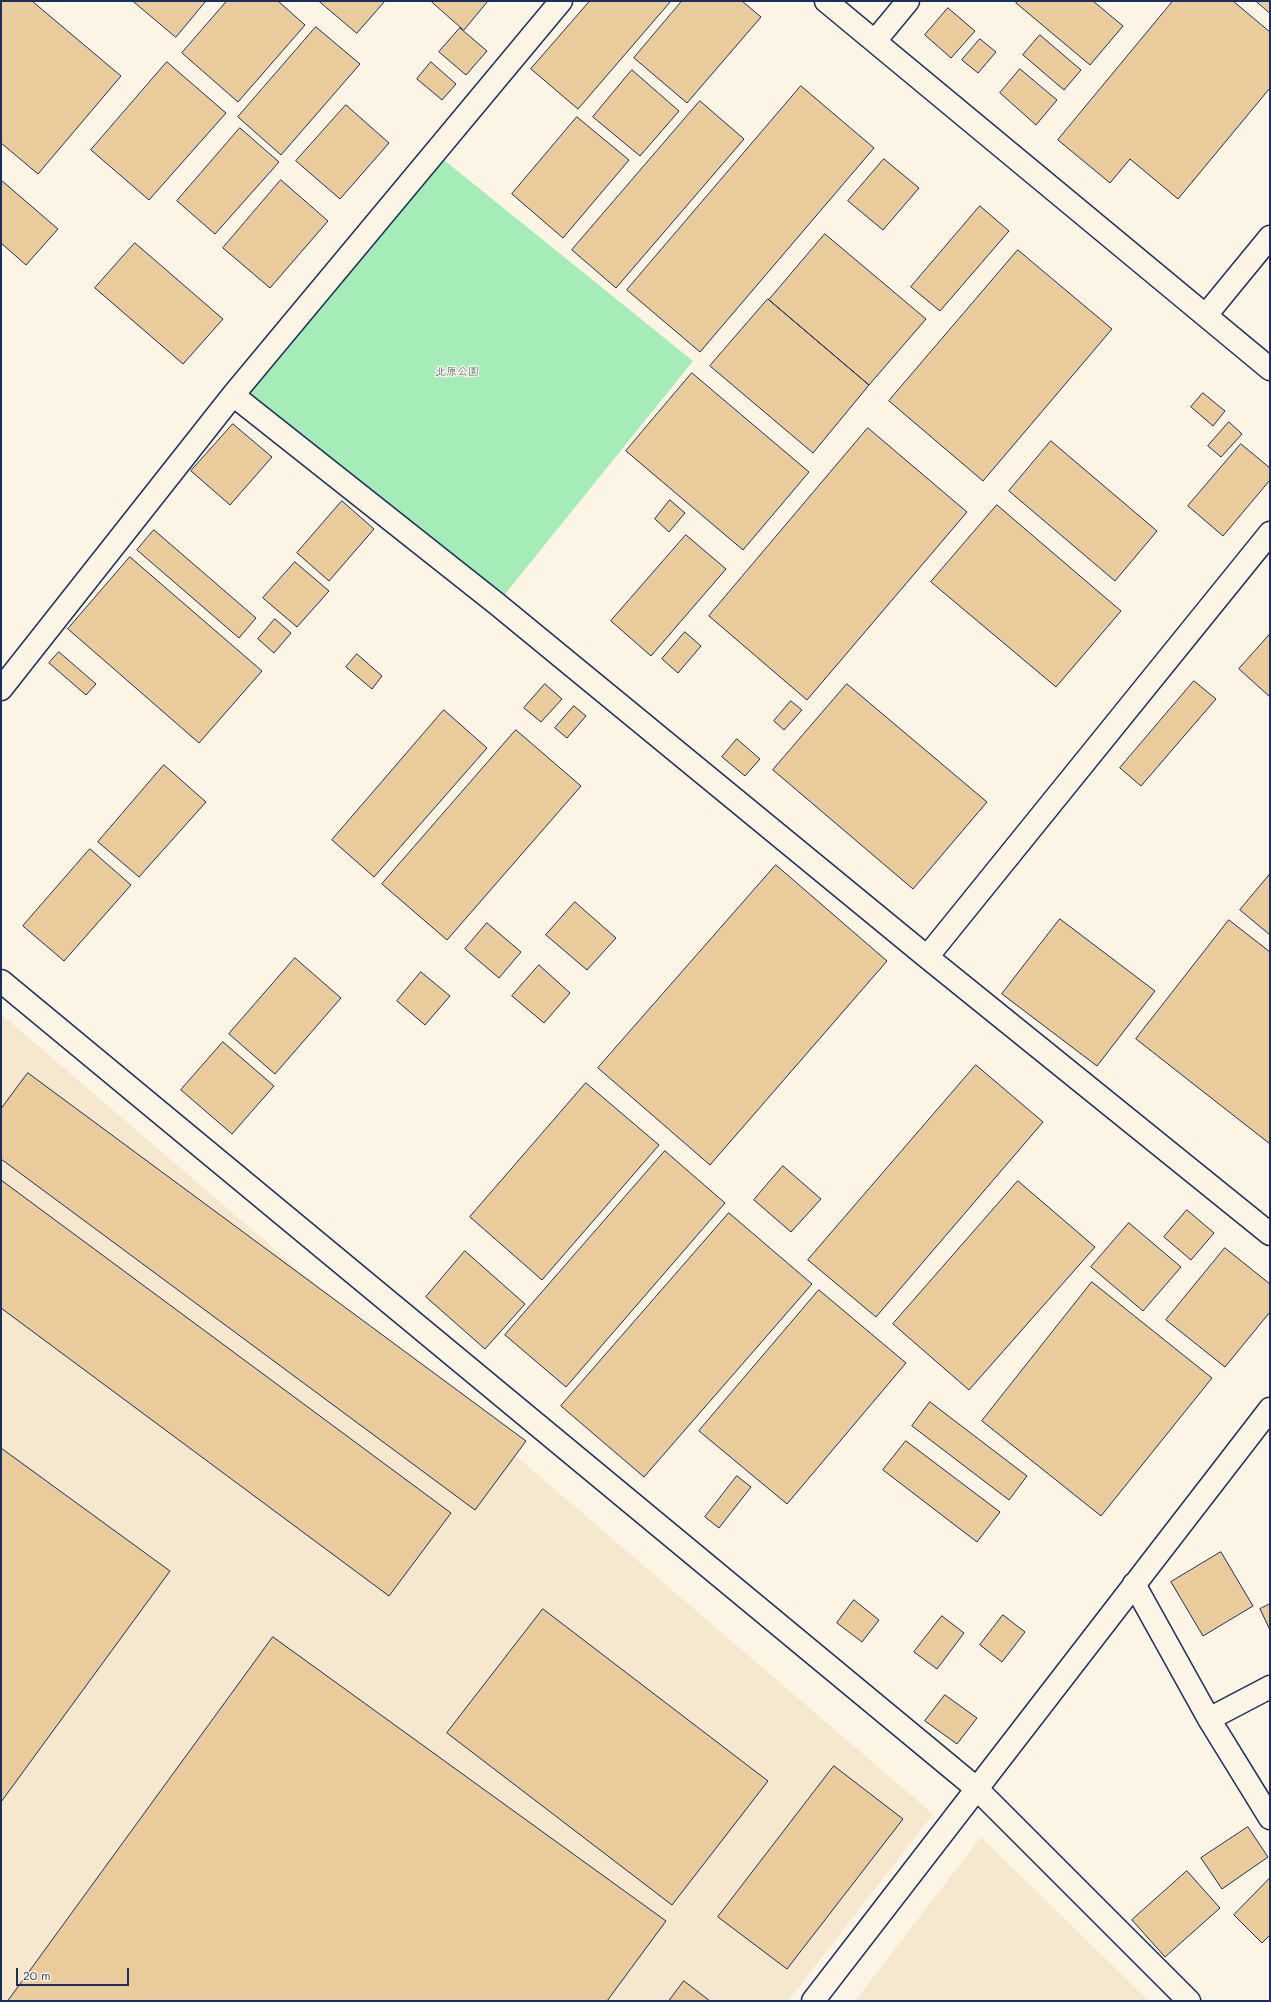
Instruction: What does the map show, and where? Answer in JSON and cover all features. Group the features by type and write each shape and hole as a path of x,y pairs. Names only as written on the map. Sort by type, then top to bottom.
{"street":[{"path":"1,689 233,395 561,1"},
{"path":"826,1 1270,369"},
{"path":"875,42 908,1"},
{"path":"1206,316 1270,237"},
{"path":"233,395 497,604 1270,1234"},
{"path":"927,956 1270,533"},
{"path":"1,981 976,1788 1189,2001"},
{"path":"812,2001 1270,1409"},
{"path":"1134,1584 1208,1719 1270,1818"},
{"path":"1208,1719 1270,1687"}],"shaded area":[{"path":"1,1014 933,1814 788,2001 1,2001"},
{"path":"981,1837 1149,2001 855,2001"}],"green space":[{"name":"北原公園","path":"434,152 693,361 497,604 233,395"}],"building":[{"path":"1,1 32,1 121,76 38,174 1,143"},
{"path":"133,1 206,1 176,37"},
{"path":"227,1 278,1 305,25 238,102 182,53"},
{"path":"319,1 385,1 357,33"},
{"path":"431,1 488,1 464,30"},
{"path":"590,1 671,1 578,109 531,69"},
{"path":"682,1 742,1 761,17 687,103 634,58"},
{"path":"1018,1 1093,1 1123,26 1090,65 1016,3"},
{"path":"1173,1 1233,1 1270,32 1270,88 1178,199 1130,159 1110,183 1058,140"},
{"path":"1256,1 1270,1 1270,13"},
{"path":"948,8 975,31 951,58 925,35"},
{"path":"316,27 360,64 281,155 238,117"},
{"path":"460,28 487,51 466,75 439,52"},
{"path":"1040,35 1081,70 1064,90 1023,55"},
{"path":"980,39 996,52 978,73 962,60"},
{"path":"167,62 226,113 149,200 91,150"},
{"path":"431,62 456,84 442,100 417,79"},
{"path":"1020,69 1057,100 1036,125 1000,93"},
{"path":"632,70 679,111 640,156 593,117"},
{"path":"801,86 874,148 700,352 627,290"},
{"path":"700,101 744,139 616,288 572,250"},
{"path":"346,105 389,143 340,199 296,161"},
{"path":"577,117 629,160 563,238 512,194"},
{"path":"240,128 279,162 215,234 177,201"},
{"path":"884,159 919,188 883,230 848,201"},
{"path":"1,180 58,229 26,265 1,243"},
{"path":"281,180 328,221 270,288 223,248"},
{"path":"980,206 1009,231 940,311 911,287"},
{"path":"825,234 926,319 869,385 769,300"},
{"path":"135,243 223,319 183,364 95,288"},
{"path":"1018,250 1112,329 983,481 889,401"},
{"path":"768,299 869,385 813,453 710,366"},
{"path":"692,373 809,472 743,550 626,451"},
{"path":"1203,393 1225,411 1213,426 1191,407"},
{"path":"1229,422 1242,434 1221,457 1208,446"},
{"path":"233,424 272,457 230,505 191,471"},
{"path":"868,428 967,512 807,700 709,616"},
{"path":"1051,441 1157,531 1115,581 1009,491"},
{"path":"1241,444 1270,468 1270,480 1223,536 1188,506"},
{"path":"670,500 685,513 669,532 655,519"},
{"path":"342,501 374,529 329,581 297,553"},
{"path":"997,505 1121,611 1056,687 931,582"},
{"path":"154,530 256,618 239,638 137,550"},
{"path":"686,535 726,569 651,656 611,621"},
{"path":"130,557 262,671 199,743 68,629"},
{"path":"295,562 329,591 297,627 263,598"},
{"path":"275,619 291,633 274,653 258,639"},
{"path":"685,632 701,646 678,673 662,659"},
{"path":"1270,634 1270,697 1239,669"},
{"path":"59,652 96,684 86,695 49,663"},
{"path":"357,654 382,676 372,689 346,667"},
{"path":"1194,681 1216,699 1141,786 1120,768"},
{"path":"545,684 562,699 541,722 524,708"},
{"path":"847,684 987,802 913,889 773,770"},
{"path":"791,701 802,710 784,730 774,721"},
{"path":"574,706 586,716 567,738 555,728"},
{"path":"444,710 487,748 374,877 332,840"},
{"path":"516,730 581,786 447,940 382,884"},
{"path":"737,739 760,759 745,776 722,757"},
{"path":"164,765 206,802 139,877 98,842"},
{"path":"90,849 131,885 64,961 23,926"},
{"path":"776,865 887,961 710,1165 598,1068"},
{"path":"1270,874 1270,935 1240,910"},
{"path":"575,902 616,938 587,970 546,935"},
{"path":"1060,919 1155,991 1097,1066 1002,994"},
{"path":"1229,920 1270,952 1270,1144 1136,1039"},
{"path":"487,923 521,952 499,978 465,949"},
{"path":"295,958 341,998 275,1074 229,1034"},
{"path":"539,965 570,993 544,1023 512,996"},
{"path":"421,972 450,996 425,1025 397,1001"},
{"path":"223,1042 274,1086 232,1134 181,1090"},
{"path":"976,1065 1043,1122 876,1317 808,1260"},
{"path":"28,1073 526,1441 475,1510 1,1159 1,1109"},
{"path":"586,1083 659,1145 542,1280 470,1217"},
{"path":"665,1151 725,1203 566,1387 505,1335"},
{"path":"783,1166 821,1199 791,1232 754,1200"},
{"path":"1,1180 451,1513 389,1596 1,1308"},
{"path":"1018,1181 1095,1247 969,1390 893,1324"},
{"path":"1187,1210 1214,1233 1191,1260 1164,1237"},
{"path":"729,1213 812,1284 644,1477 561,1406"},
{"path":"1129,1223 1181,1267 1143,1311 1091,1267"},
{"path":"1225,1248 1270,1284 1270,1312 1225,1367 1166,1320"},
{"path":"465,1251 525,1304 485,1349 426,1297"},
{"path":"1092,1282 1212,1378 1101,1516 982,1421"},
{"path":"819,1290 906,1363 787,1504 699,1431"},
{"path":"930,1402 1027,1476 1009,1500 912,1426"},
{"path":"906,1441 1000,1512 977,1542 883,1470"},
{"path":"1,1448 170,1571 1,1802"},
{"path":"737,1476 751,1487 719,1528 705,1517"},
{"path":"1221,1552 1253,1606 1203,1636 1171,1582"},
{"path":"854,1600 879,1620 862,1642 837,1623"},
{"path":"1270,1604 1270,1630 1260,1609"},
{"path":"543,1609 768,1781 672,1905 447,1733"},
{"path":"1003,1615 1025,1632 1002,1662 980,1645"},
{"path":"942,1616 964,1633 937,1669 914,1652"},
{"path":"273,1637 666,1921 607,2001 8,2001"},
{"path":"945,1695 977,1718 957,1744 925,1721"},
{"path":"834,1766 903,1819 787,1969 718,1917"},
{"path":"1248,1827 1268,1857 1222,1889 1201,1858"},
{"path":"1187,1871 1220,1908 1165,1957 1132,1920"},
{"path":"1270,1878 1270,1935 1262,1943 1234,1915"},
{"path":"684,1981 710,2001 669,2001"}]}
